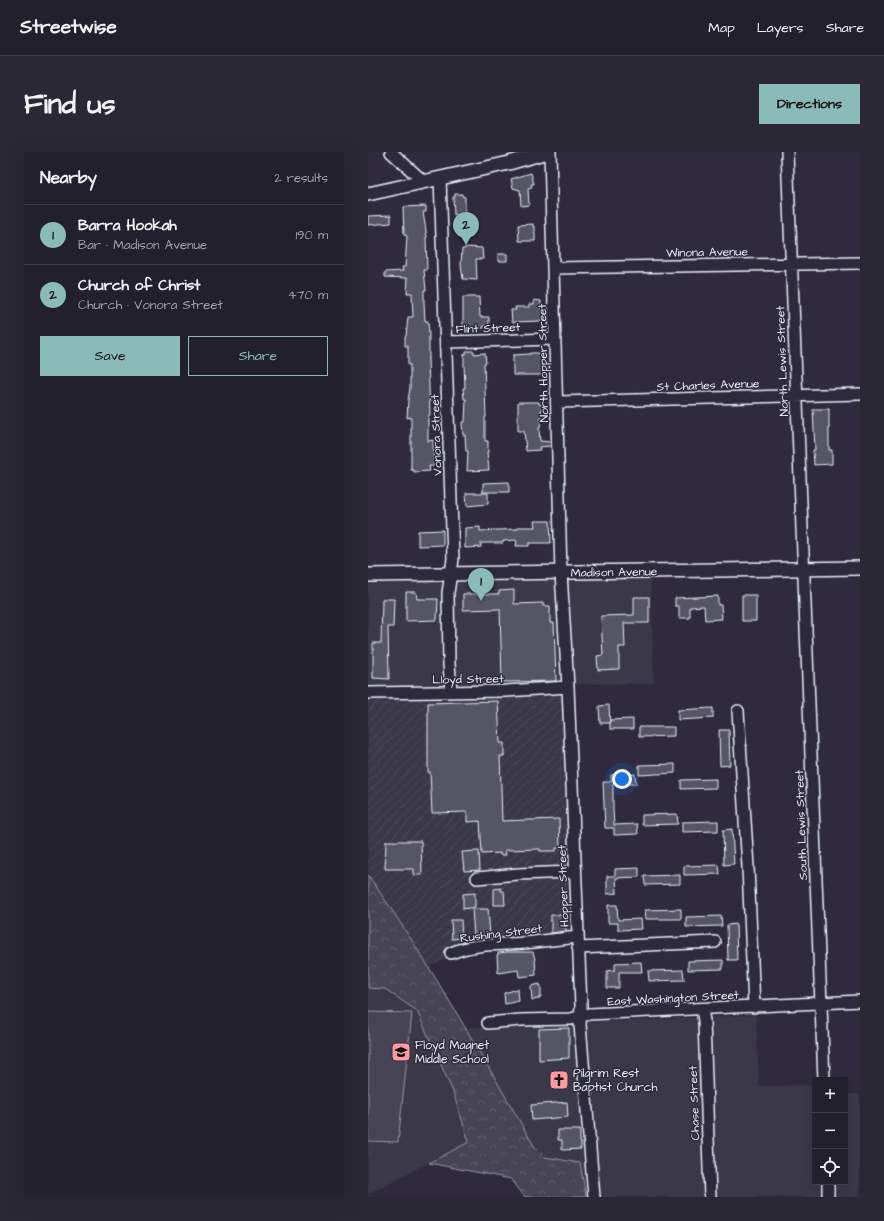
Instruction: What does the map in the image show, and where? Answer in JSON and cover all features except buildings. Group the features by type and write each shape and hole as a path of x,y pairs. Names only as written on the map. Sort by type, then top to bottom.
{"main road":[{"path":"368,194 509,163 547,152"},
{"name":"Madison Avenue","path":"368,575 860,568"}],"street":[{"path":"392,152 424,182"},
{"name":"North Hopper Street","path":"550,152 561,573"},
{"name":"North Lewis Street","path":"787,152 804,569"},
{"name":"Vonora Street","path":"440,178 453,559 448,593 451,692"},
{"name":"Winona Avenue","path":"554,268 860,263"},
{"name":"Flint Street","path":"446,342 555,339"},
{"name":"St Charles Avenue","path":"557,402 860,394"},
{"name":"South Lewis Street","path":"804,569 824,1077"},
{"name":"Hopper Street","path":"561,573 568,687 580,1017 594,1197"},
{"name":"Lloyd Street","path":"368,693 513,691 568,687"},
{"path":"738,711 748,867 754,1006"},
{"path":"477,878 518,874 575,872"},
{"name":"Rushing Street","path":"451,953 463,948 578,937"},
{"path":"578,948 715,942"},
{"name":"East Washington Street","path":"488,1023 521,1020 571,1019 590,1014 860,1001"},
{"name":"Chase Street","path":"702,1009 710,1197"},
{"path":"828,1185 828,1197"}],"shaded area":[{"path":"650,563 654,683 368,688 368,568"},
{"path":"563,684 573,942 465,950 429,967 400,921 368,875 368,688"},
{"name":"Floyd Magnet Middle School","path":"368,988 385,989 417,1011 453,1092 469,1142 368,1194"},
{"path":"756,1015 759,1086 812,1085 812,1185 848,1185 848,1094 860,1094 860,1197 586,1197 580,1163 545,1157 534,1146 466,1028"}],"green space":[{"path":"368,875 433,975 534,1146 545,1157 580,1163 586,1197 525,1197 511,1179 429,1163 469,1142 453,1092 417,1011 385,989 368,988"},
{"path":"368,1012 412,1013 398,1142 368,1141"}],"place":[{"name":"Church of Christ","path":"466,245"},
{"name":"Barra Hookah","path":"481,601"},
{"name":"Floyd Magnet Middle School","path":"401,1052"},
{"name":"Pilgrim Rest Baptist Church","path":"559,1080"}]}
